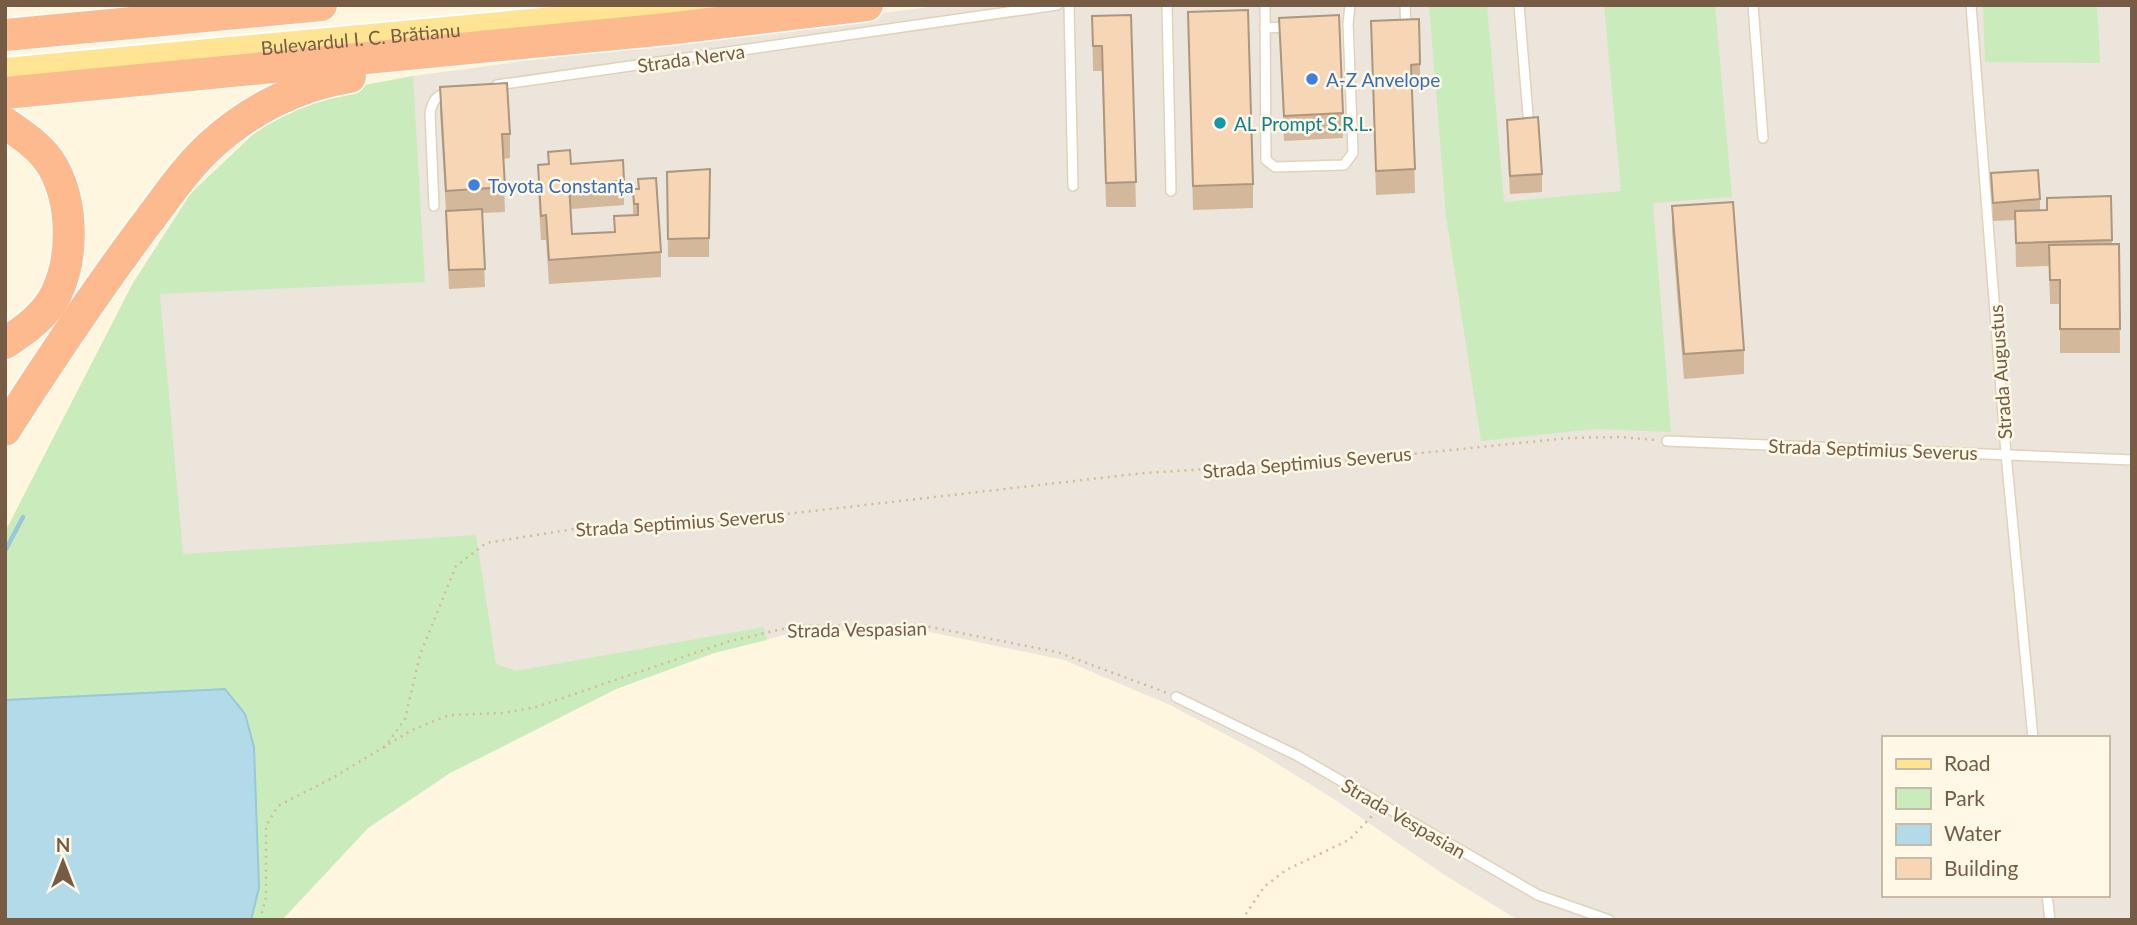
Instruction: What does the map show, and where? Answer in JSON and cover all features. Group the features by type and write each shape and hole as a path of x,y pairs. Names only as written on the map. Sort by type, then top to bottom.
{"highway":[{"path":"5,35 321,5"},
{"path":"5,93 667,29 867,5"},
{"path":"5,430 72,326 176,185 209,147 236,125 279,98 328,80 617,42 667,29"},
{"path":"5,123 30,140 53,166 65,198 69,232 65,264 55,295 32,326 5,343"}],"main road":[{"name":"Bulevardul I. C. Brătianu","path":"5,52 520,5"},
{"name":"Bulevardul I. C. Brătianu","path":"5,71 714,5"}],"lane":[{"name":"Strada Nerva","path":"482,88 1057,5"},
{"path":"1069,5 1073,186"},
{"path":"1167,5 1171,191"},
{"path":"1265,5 1266,160 1275,167 1344,165 1353,153 1348,24 1350,5"},
{"path":"1405,5 1406,31"},
{"path":"1519,5 1528,115"},
{"path":"1753,5 1763,138"},
{"name":"Strada Augustus","path":"1971,5 2006,454 2033,736"},
{"path":"1335,25 1348,24"},
{"path":"1265,28 1307,26"},
{"path":"433,206 430,113 433,100 441,93 468,89"},
{"name":"Strada Septimius Severus","path":"1667,441 2132,460"},
{"name":"Strada Vespasian","path":"1177,697 1297,756 1538,895 1609,920"},
{"path":"2047,897 2050,920"}],"path":[{"name":"Strada Septimius Severus","path":"384,748 405,719 420,655 456,566 486,543 580,528 708,523 1144,473 1353,460 1569,438 1620,437 1667,441"},
{"name":"Strada Vespasian","path":"260,920 266,897 266,826 278,806 412,730 449,715 536,707 730,642 796,626 920,625 1057,652 1177,697"},
{"path":"1242,920 1264,887 1286,870 1349,840 1382,805"}],"shaded area":[{"path":"943,5 2132,5 2132,920 1518,920 1255,750 1172,706 1064,660 925,631 800,631 714,653 616,689 450,773 368,828 282,920 5,920 5,532 133,283 191,193 333,91 413,76"}],"green space":[{"path":"1429,5 1487,5 1504,202 1621,191 1604,5 1715,5 1732,197 1653,203 1671,432 1596,429 1481,441 1446,216"},
{"path":"1983,5 2097,5 2100,63 1985,62"},
{"path":"413,76 425,282 160,294 183,554 476,535 496,664 516,671 764,627 767,640 714,653 616,689 450,773 368,828 282,920 251,920 259,888 225,689 5,700 5,532 133,283 191,193 267,121 333,91"}],"water":[{"path":"225,689 245,714 254,747 259,888 251,920 5,920 5,700"}],"building":[{"name":"AL Prompt S.R.L.","path":"1248,10 1253,184 1193,186 1188,12"},
{"path":"1131,15 1136,182 1106,183 1102,46 1093,46 1092,16"},
{"path":"1339,15 1343,113 1284,116 1279,18"},
{"path":"1419,19 1420,64 1411,65 1415,169 1376,171 1371,21"},
{"name":"Toyota Constanța","path":"507,83 510,134 502,134 505,187 446,191 440,87"},
{"path":"1538,117 1542,174 1510,176 1507,120"},
{"path":"570,150 571,164 623,160 624,181 569,184 572,234 615,232 614,216 638,215 633,189 639,189 638,179 656,178 661,252 549,260 546,215 541,216 538,165 549,164 548,152"},
{"path":"710,169 709,238 668,239 667,172"},
{"path":"2038,170 2040,199 1993,203 1991,173"},
{"path":"2111,196 2112,240 2016,243 2015,211 2047,210 2047,198"},
{"path":"1733,202 1744,350 1684,354 1672,206"},
{"path":"482,209 485,269 449,270 446,211"},
{"path":"2119,244 2120,329 2060,329 2060,280 2050,280 2049,245"}],"waterway":[{"path":"5,551 23,517"}],"place":[{"name":"A-Z Anvelope","path":"1312,79"},
{"name":"AL Prompt S.R.L.","path":"1220,123"},
{"name":"Toyota Constanța","path":"474,185"}]}
